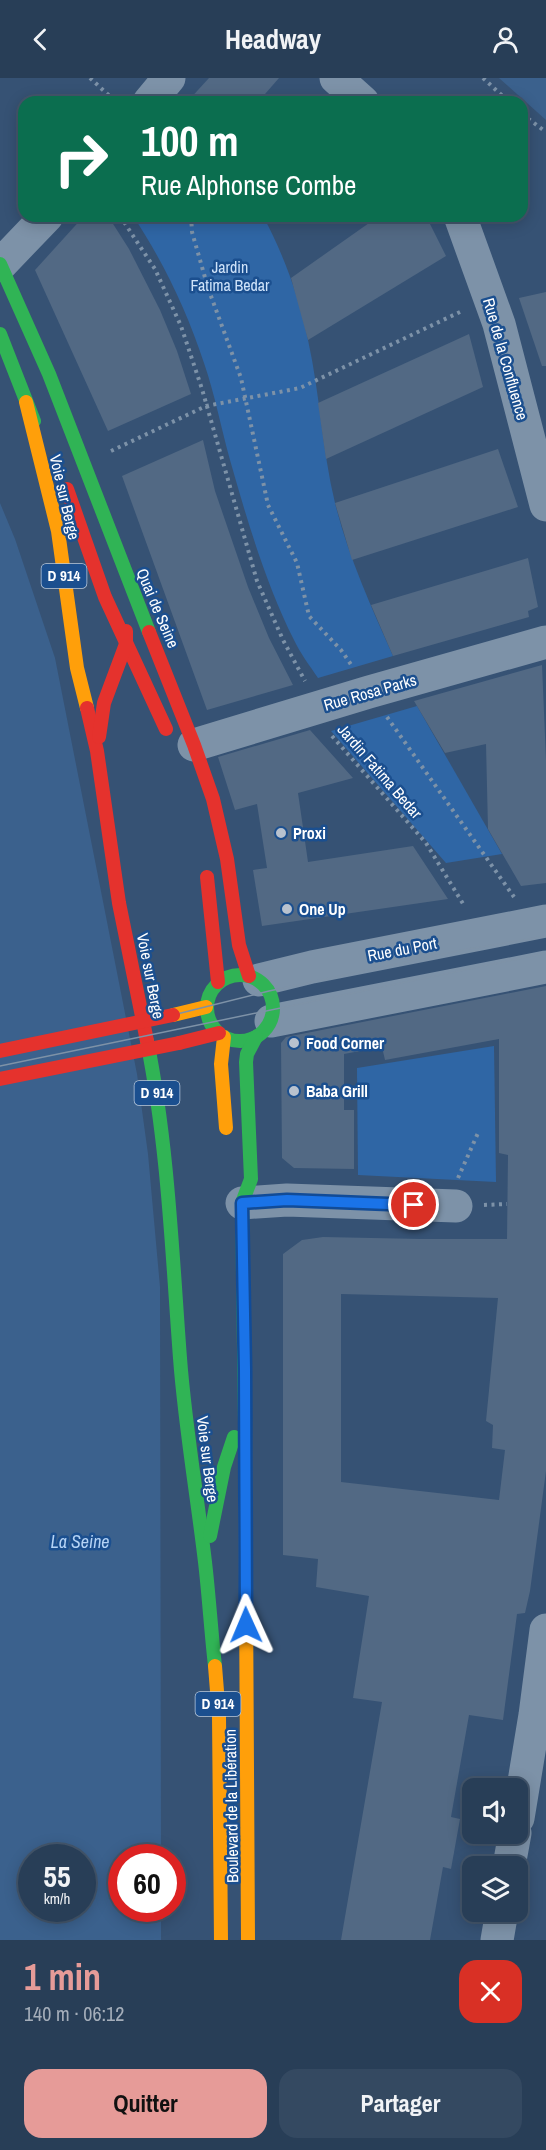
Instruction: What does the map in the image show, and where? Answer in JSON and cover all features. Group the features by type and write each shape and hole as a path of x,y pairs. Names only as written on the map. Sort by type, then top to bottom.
{"main road":[{"name":"Quai de Seine","path":"0,265 49,374 117,553 182,742"},
{"name":"Quai de Seine","path":"0,334 26,402 70,497 102,588 126,644 213,799 227,859 239,945 254,978"},
{"name":"Voie sur Berge","path":"26,402 58,531 77,668 97,751 119,903 155,1081 171,1218 188,1440 205,1561"},
{"path":"97,751 104,703 126,644 126,614 117,553"},
{"path":"205,865 218,982"},
{"path":"238,974 254,978 267,988 272,998 273,1009 263,1029 245,1041 234,1041 221,1035 210,1022 206,1007 211,991 218,982 227,977 238,974"},
{"path":"0,1051 206,1007"},
{"name":"Boulevard de la Libération","path":"249,1940 245,1406 239,1195 251,1179 247,1054 263,1029"},
{"path":"0,1079 221,1035"},
{"path":"221,1035 221,1064 228,1146"},
{"name":"D 914","path":"205,1561 224,1467 245,1406"},
{"name":"D 914","path":"188,1440 220,1488 245,1558"},
{"name":"Boulevard de la Libération","path":"205,1561 219,1716 221,1940"}],"street":[{"path":"154,96 169,78"},
{"path":"336,78 356,96"},
{"path":"0,265 41,222"},
{"name":"Rue de la Confluence","path":"462,222 499,324 546,505"},
{"name":"Rue Rosa Parks","path":"182,742 319,707 546,642"},
{"name":"Rue du Port","path":"254,978 539,923"},
{"path":"263,1029 546,967"},
{"path":"239,1195 287,1200 456,1206"},
{"path":"525,1778 542,1684 546,1630"},
{"path":"497,1940 500,1922"}],"path":[{"path":"90,78 110,96"},
{"path":"483,78 503,96"},
{"path":"528,118 546,132"},
{"name":"Jardin Fatima Bedar","path":"124,222 155,269 177,316 257,581 283,639 319,707 328,732 426,843 481,933"},
{"path":"191,222 192,232 208,288 241,378 268,505 297,563 309,616 341,650 369,692 539,923"},
{"path":"106,453 206,406 300,388 489,298"},
{"path":"456,1206 452,1189 478,1133"}],"green space":[{"name":"Jardin Fatima Bedar","path":"137,222 266,222 284,261 304,324 340,523 361,581 393,656 318,678 299,650 284,619 258,552 230,460 208,375 190,324"},
{"path":"417,706 502,854 446,863 331,731"},
{"path":"494,1046 496,1182 358,1175 357,1068"}],"water":[{"path":"499,78 546,78 546,120 528,104 528,96 519,96"},
{"name":"La Seine","path":"0,503 15,539 55,658 137,1074 148,1154 160,1287 161,1844 108,1844 108,1922 161,1922 161,1940 0,1940"}],"building":[{"path":"209,78 279,78 263,96 192,96"},
{"path":"79,222 112,222 129,249 160,310 191,394 108,431 35,270"},
{"path":"370,222 429,222 446,256 308,340 291,278"},
{"path":"546,292 546,366 542,366 519,298"},
{"path":"469,334 483,387 326,459 318,403"},
{"path":"203,440 215,491 248,587 269,638 293,685 207,710 122,476"},
{"path":"498,449 518,507 352,560 335,503"},
{"path":"528,558 538,607 528,611 529,617 393,656 371,605"},
{"path":"542,665 546,760 546,883 521,886 488,829 486,744 445,753 414,701"},
{"path":"310,730 353,778 298,793 308,862 413,846 448,899 262,926 253,870 267,868 257,804 235,810 218,757"},
{"path":"546,986 546,1471 530,1591 525,1613 517,1614 503,1720 469,1715 451,1817 460,1819 451,1869 443,1867 430,1940 341,1940 382,1702 353,1698 369,1596 316,1587 318,1559 283,1555 283,1254 302,1240 323,1237 507,1239 508,1155 499,1153 499,1039 385,1060 382,1047 344,1054 344,1110 354,1110 354,1169 294,1168 282,1158 281,1043 286,1037","holes":["341,1294 498,1298 486,1421 493,1425 492,1448 505,1450 499,1500 341,1482"]}],"tram line":[{"path":"0,1053 173,1015 269,991 463,950 546,936"},
{"path":"0,1066 546,953"}],"traffic: fast":[{"path":"0,264 49,374 149,632"},
{"path":"0,334 34,421"},
{"path":"234,975 246,975 258,980 268,990 273,1008 271,1021 258,1036 246,1041 234,1041 222,1036 212,1026 207,1014 207,1002 212,990 222,980 234,975"},
{"path":"245,1422 242,1203 251,1179 246,1062 247,1054 256,1037"},
{"path":"147,1041 165,1159 182,1384 205,1562 215,1666"},
{"path":"210,1536 224,1467 234,1437"}],"traffic: slow":[{"path":"26,402 58,531 77,668 87,708"},
{"path":"173,1015 206,1007"},
{"path":"224,1037 221,1064 226,1128"},
{"path":"245,1422 248,1940"},
{"path":"215,1666 219,1716 221,1940"}],"traffic: jam":[{"path":"67,489 105,597 166,729"},
{"path":"99,737 104,703 126,644 126,631"},
{"path":"149,632 213,799 227,859 239,945 249,976"},
{"path":"87,708 97,751 119,903 147,1041"},
{"path":"207,877 218,982"},
{"path":"0,1051 173,1015"},
{"path":"179,1043 219,1033"},
{"path":"0,1079 179,1043"}],"place":[{"name":"Proxi","path":"281,833"},
{"name":"One Up","path":"287,909"},
{"name":"Food Corner","path":"294,1043"},
{"name":"Baba Grill","path":"294,1091"}],"route":[{"path":"246,1625 242,1203 287,1200 414,1205"}]}
